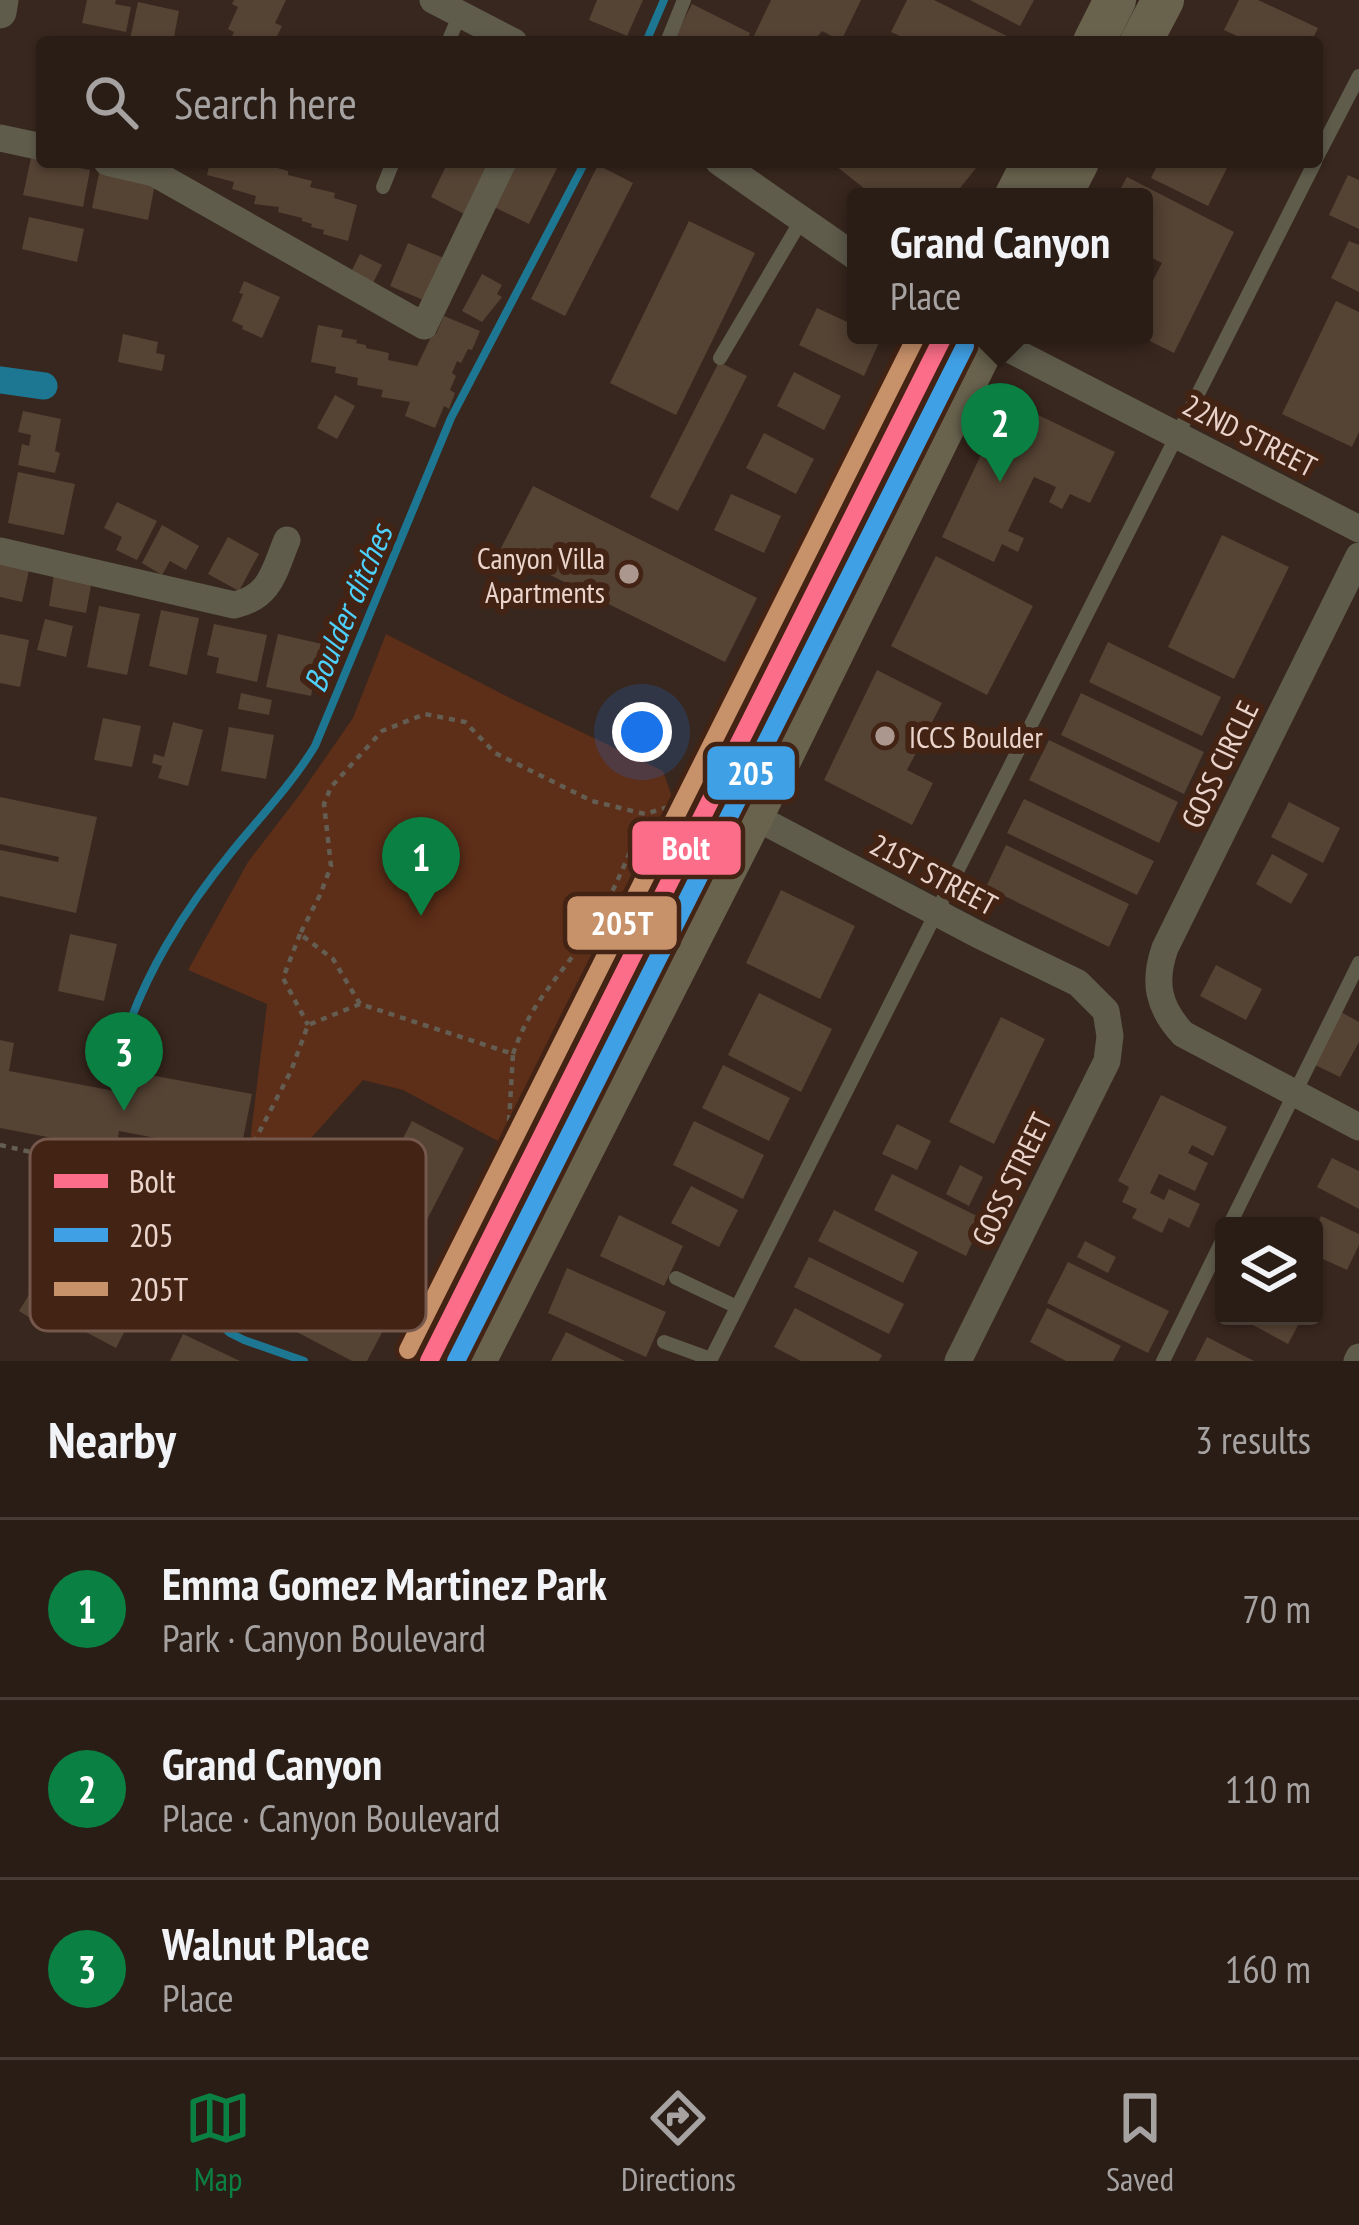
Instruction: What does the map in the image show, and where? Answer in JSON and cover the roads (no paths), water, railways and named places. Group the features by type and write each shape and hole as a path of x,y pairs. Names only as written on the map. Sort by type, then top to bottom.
{"main road":[{"path":"1097,36 1115,0"},
{"path":"1144,36 1163,0"},
{"path":"429,1361 939,344"},
{"path":"476,1361 753,815 982,344"}],"street":[{"path":"0,12 2,0"},
{"path":"433,0 502,36"},
{"path":"0,138 36,146"},
{"path":"133,168 154,173 424,326 500,168"},
{"path":"728,168 847,250"},
{"name":"22ND STREET","path":"1001,344 1359,529"},
{"path":"0,550 235,605 253,601 267,587 287,540"},
{"name":"GOSS CIRCLE","path":"1294,1093 1183,1034 1164,1006 1158,968 1359,556"},
{"name":"21ST STREET","path":"713,796 1078,983 1106,1011 1109,1024"},
{"name":"GOSS STREET","path":"958,1361 1106,1061 1109,1024"},
{"path":"1294,1093 1359,1127"}],"lane":[{"path":"669,36 683,0"},
{"path":"451,36 460,14"},
{"path":"1323,146 1359,76"},
{"path":"382,187 390,168"},
{"path":"664,1342 710,1360 1312,168"},
{"path":"720,358 802,219"},
{"path":"1233,1217 1359,963"},
{"path":"1163,1361 1215,1255"},
{"path":"676,1278 737,1306"}],"waterway":[{"name":"Boulder ditches","path":"649,36 664,0"},
{"name":"Boulder ditches","path":"120,1051 140,996 182,920 315,746 451,418 582,168"},
{"path":"0,380 44,386"},
{"name":"Boulder ditches","path":"228,1331 304,1361"}],"place":[{"name":"Grand Canyon","path":"1000,482"},
{"name":"Canyon Villa Apartments","path":"629,574"},
{"name":"ICCS Boulder","path":"885,736"},
{"name":"Emma Gomez Martinez Park","path":"421,916"},
{"name":"Walnut Place","path":"124,1111"}]}
